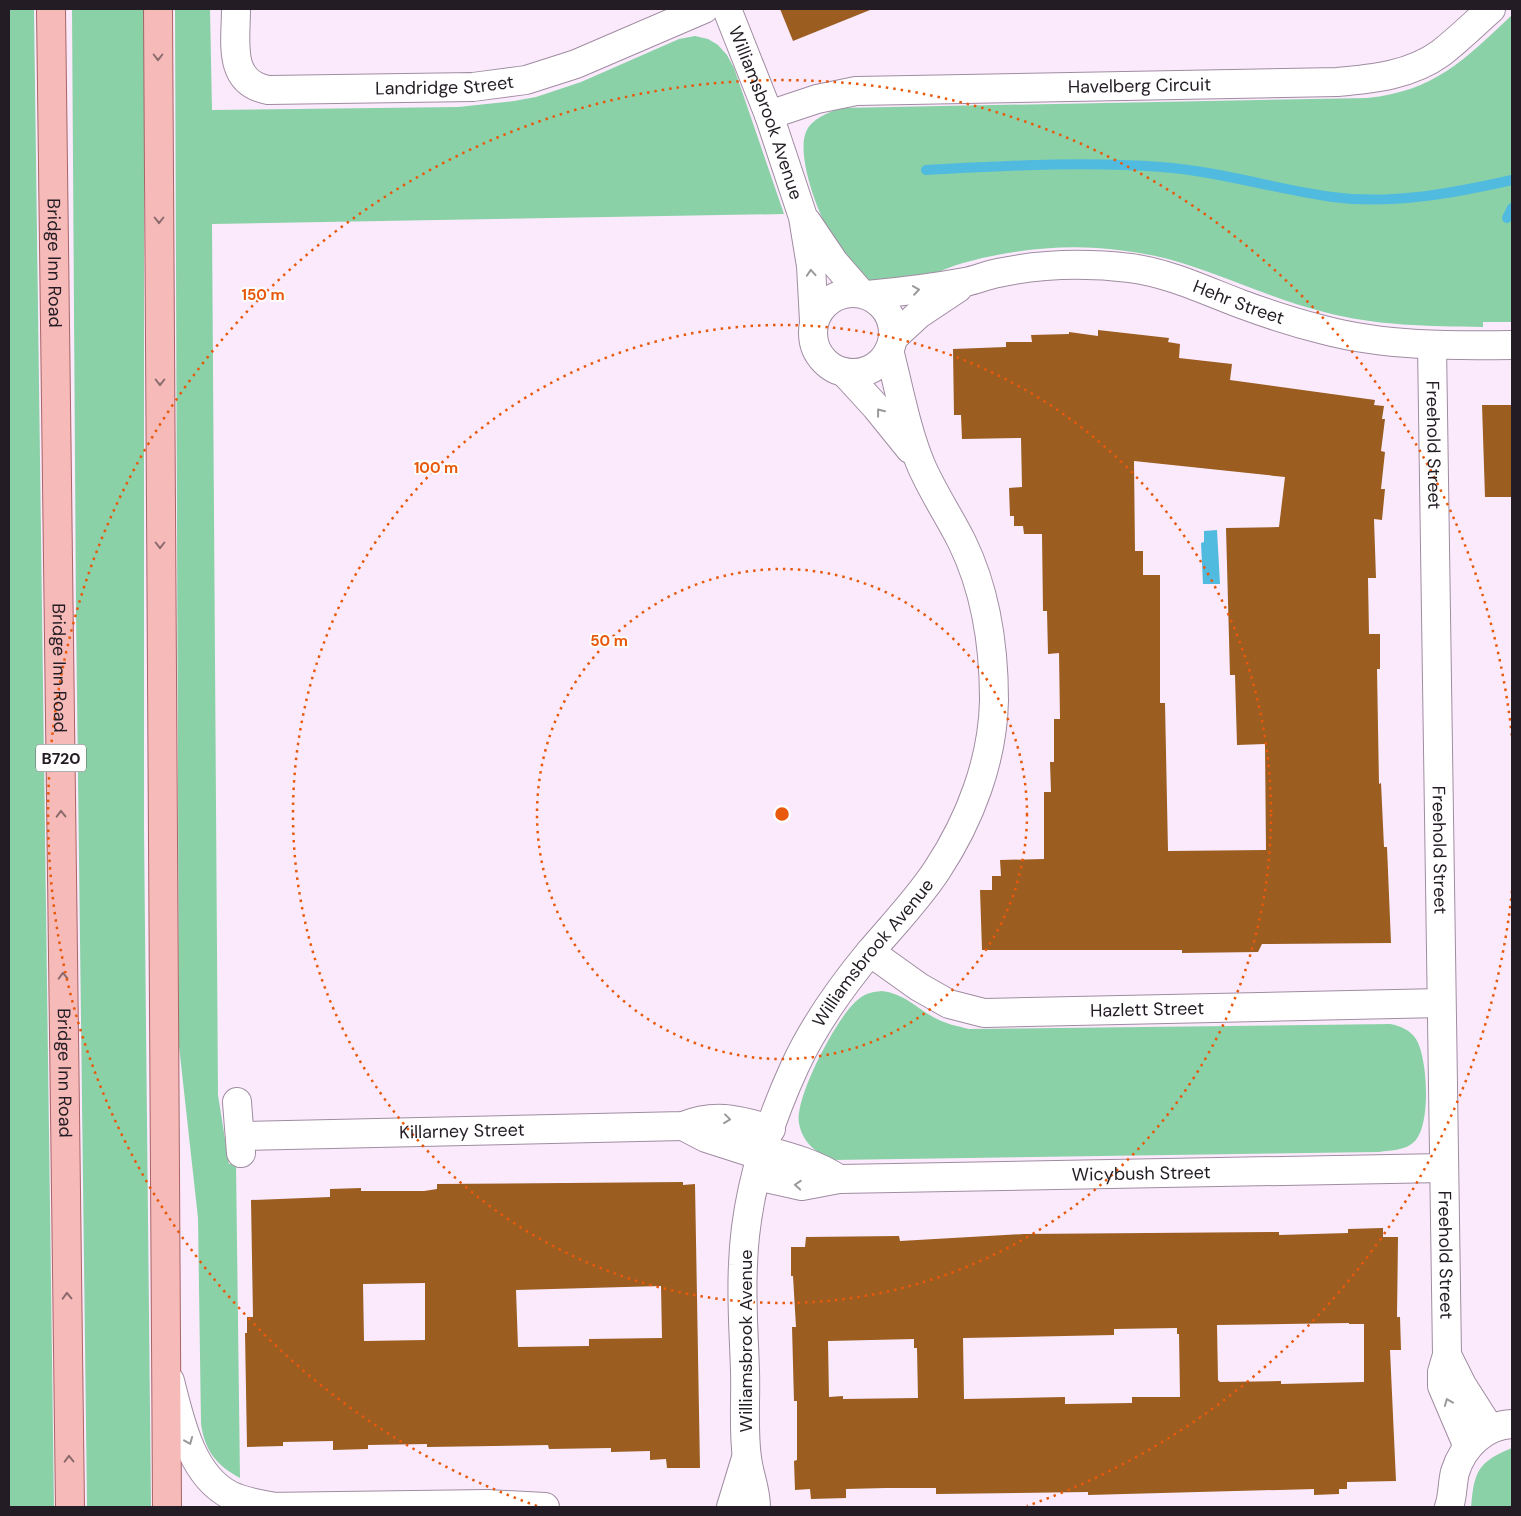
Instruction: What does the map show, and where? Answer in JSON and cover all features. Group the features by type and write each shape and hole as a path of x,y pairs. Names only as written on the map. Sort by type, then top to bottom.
{"main road":[{"name":"Bridge Inn Road","path":"52,9 70,1507"},
{"path":"158,9 166,1507"}],"street":[{"name":"Landridge Street","path":"236,9 239,68 244,80 255,87 268,90 473,87 526,80 576,64 704,9"},
{"name":"Williamsbrook Avenue","path":"727,9 768,115 803,217 810,266 814,321"},
{"name":"Havelberg Circuit","path":"768,115 817,99 856,90 1338,82 1374,79 1409,70 1440,54 1491,9"},
{"name":"Williamsbrook Avenue","path":"803,217 834,262 864,294"},
{"name":"Hehr Street","path":"864,294 911,291 968,282 997,273 1040,268 1085,266 1130,268 1171,276 1243,304 1326,331 1376,339 1432,344 1512,345"},
{"name":"Hehr Street","path":"891,344 919,314 968,282"},
{"path":"864,294 879,302 888,312 892,324 891,344 881,361 870,369 858,373 844,372 825,362 818,352 813,341 814,321 819,310 837,295 864,294"},
{"name":"Williamsbrook Avenue","path":"891,344 921,464"},
{"name":"Freehold Street","path":"1432,344 1447,1355 1442,1372 1442,1386 1468,1447"},
{"name":"Williamsbrook Avenue","path":"756,1507 756,1495 746,1458 743,1264 748,1218 764,1153 795,1065 813,1031 842,987 937,870 955,839 972,805 982,775 994,704 991,640 987,616 977,580 963,545 921,464 876,407 844,372"},
{"name":"Hazlett Street","path":"870,952 919,987 949,1004 984,1013 1441,1003"},
{"name":"Killarney Street","path":"237,1102 241,1144 683,1126 706,1138 764,1153"},
{"name":"Wicybush Street","path":"764,1153 802,1186 839,1179 1443,1168"},
{"name":"Freehold Street","path":"1447,1355 1462,1384 1501,1426 1468,1447 1455,1472 1449,1507"},
{"path":"165,1361 187,1437 206,1474 229,1495 269,1507 488,1504 545,1507"},
{"name":"Williamsbrook Avenue","path":"731,1507 746,1458"}],"green space":[{"path":"9,9 34,9 54,1507 9,1507"},
{"path":"72,9 144,9 144,830 151,1507 87,1507 76,614"},
{"path":"175,9 210,9 212,110 458,107 514,101 536,97 581,82 679,39 695,36 708,39 718,45 727,55 734,68 784,214 212,224 218,1095 229,1164 236,1164 240,1478 224,1468 213,1456 205,1442 201,1424 198,1218 179,1046"},
{"path":"1512,15 1512,322 1483,322 1483,327 1443,326 1383,323 1343,317 1289,302 1177,261 1120,250 1097,248 1064,247 1013,252 963,263 922,276 877,283 863,277 848,263 822,218 806,169 804,148 808,127 820,117 840,108 1367,98 1391,94 1430,81 1463,59"},
{"path":"881,991 903,998 939,1020 969,1029 1390,1024 1411,1033 1420,1048 1426,1091 1424,1121 1415,1141 1407,1147 1379,1152 833,1160 811,1146 803,1136 799,1123 799,1111 803,1095 830,1037 851,1006 862,996"},
{"path":"1512,1448 1512,1507 1471,1507 1476,1476 1480,1469 1492,1458"}],"water":[{"path":"1217,530 1220,584 1203,584 1201,543 1204,542 1204,531"}],"building":[{"path":"780,9 870,9 870,10 793,41"},
{"path":"1098,330 1169,338 1168,342 1180,344 1179,358 1232,364 1230,380 1375,400 1374,405 1384,406 1382,419 1385,419 1381,451 1385,452 1381,489 1385,489 1382,520 1374,519 1376,578 1368,578 1369,634 1380,634 1380,669 1377,669 1379,784 1381,783 1384,847 1387,847 1391,943 1262,944 1258,952 1182,953 1182,950 982,950 980,890 992,890 992,876 1001,876 1000,860 1044,859 1044,792 1051,792 1050,762 1054,762 1054,719 1060,719 1059,653 1048,654 1047,611 1043,611 1042,534 1024,534 1023,526 1014,526 1014,516 1010,516 1009,488 1022,487 1021,438 962,439 961,415 954,415 953,349 1006,347 1006,342 1032,342 1031,335 1069,334 1069,332 1098,336","holes":["1134,461 1285,477 1279,527 1226,528 1230,675 1235,675 1237,745 1265,744 1266,850 1168,851 1165,703 1160,703 1160,575 1143,575 1143,551 1135,551"]},
{"path":"1482,405 1512,405 1512,497 1485,497"},
{"path":"683,1182 683,1185 695,1184 700,1468 667,1468 666,1459 650,1460 650,1451 611,1452 611,1448 549,1449 548,1445 427,1447 427,1444 368,1445 368,1449 333,1450 333,1441 283,1442 283,1446 247,1447 245,1333 247,1333 247,1317 253,1317 251,1200 330,1197 330,1189 361,1188 361,1191 424,1191 437,1189 437,1184","holes":["425,1283 425,1340 364,1341 363,1284","661,1286 662,1338 589,1339 589,1346 518,1347 516,1290"]},
{"path":"1383,1228 1383,1237 1398,1237 1397,1317 1400,1317 1401,1350 1390,1350 1396,1481 1347,1482 1347,1489 1339,1489 1339,1494 1314,1495 1314,1489 1088,1495 1088,1492 936,1494 936,1488 886,1488 846,1489 846,1498 811,1499 810,1489 795,1490 794,1461 797,1460 797,1401 794,1401 792,1327 796,1327 793,1276 791,1276 791,1247 805,1247 806,1237 899,1236 900,1241 1024,1234 1279,1232 1279,1235 1348,1233 1348,1229","holes":["1364,1324 1364,1382 1281,1384 1281,1381 1220,1382 1218,1380 1217,1325","1177,1328 1177,1334 1179,1334 1180,1397 1132,1397 1132,1403 1065,1404 1065,1397 964,1399 963,1338 1114,1335 1114,1329","914,1339 914,1348 917,1348 918,1398 843,1399 843,1396 829,1397 828,1341"]}],"waterway":[{"path":"926,170 1073,164 1132,165 1204,172 1332,197 1377,200 1445,193 1512,180"},
{"path":"1507,218 1512,208"}]}
